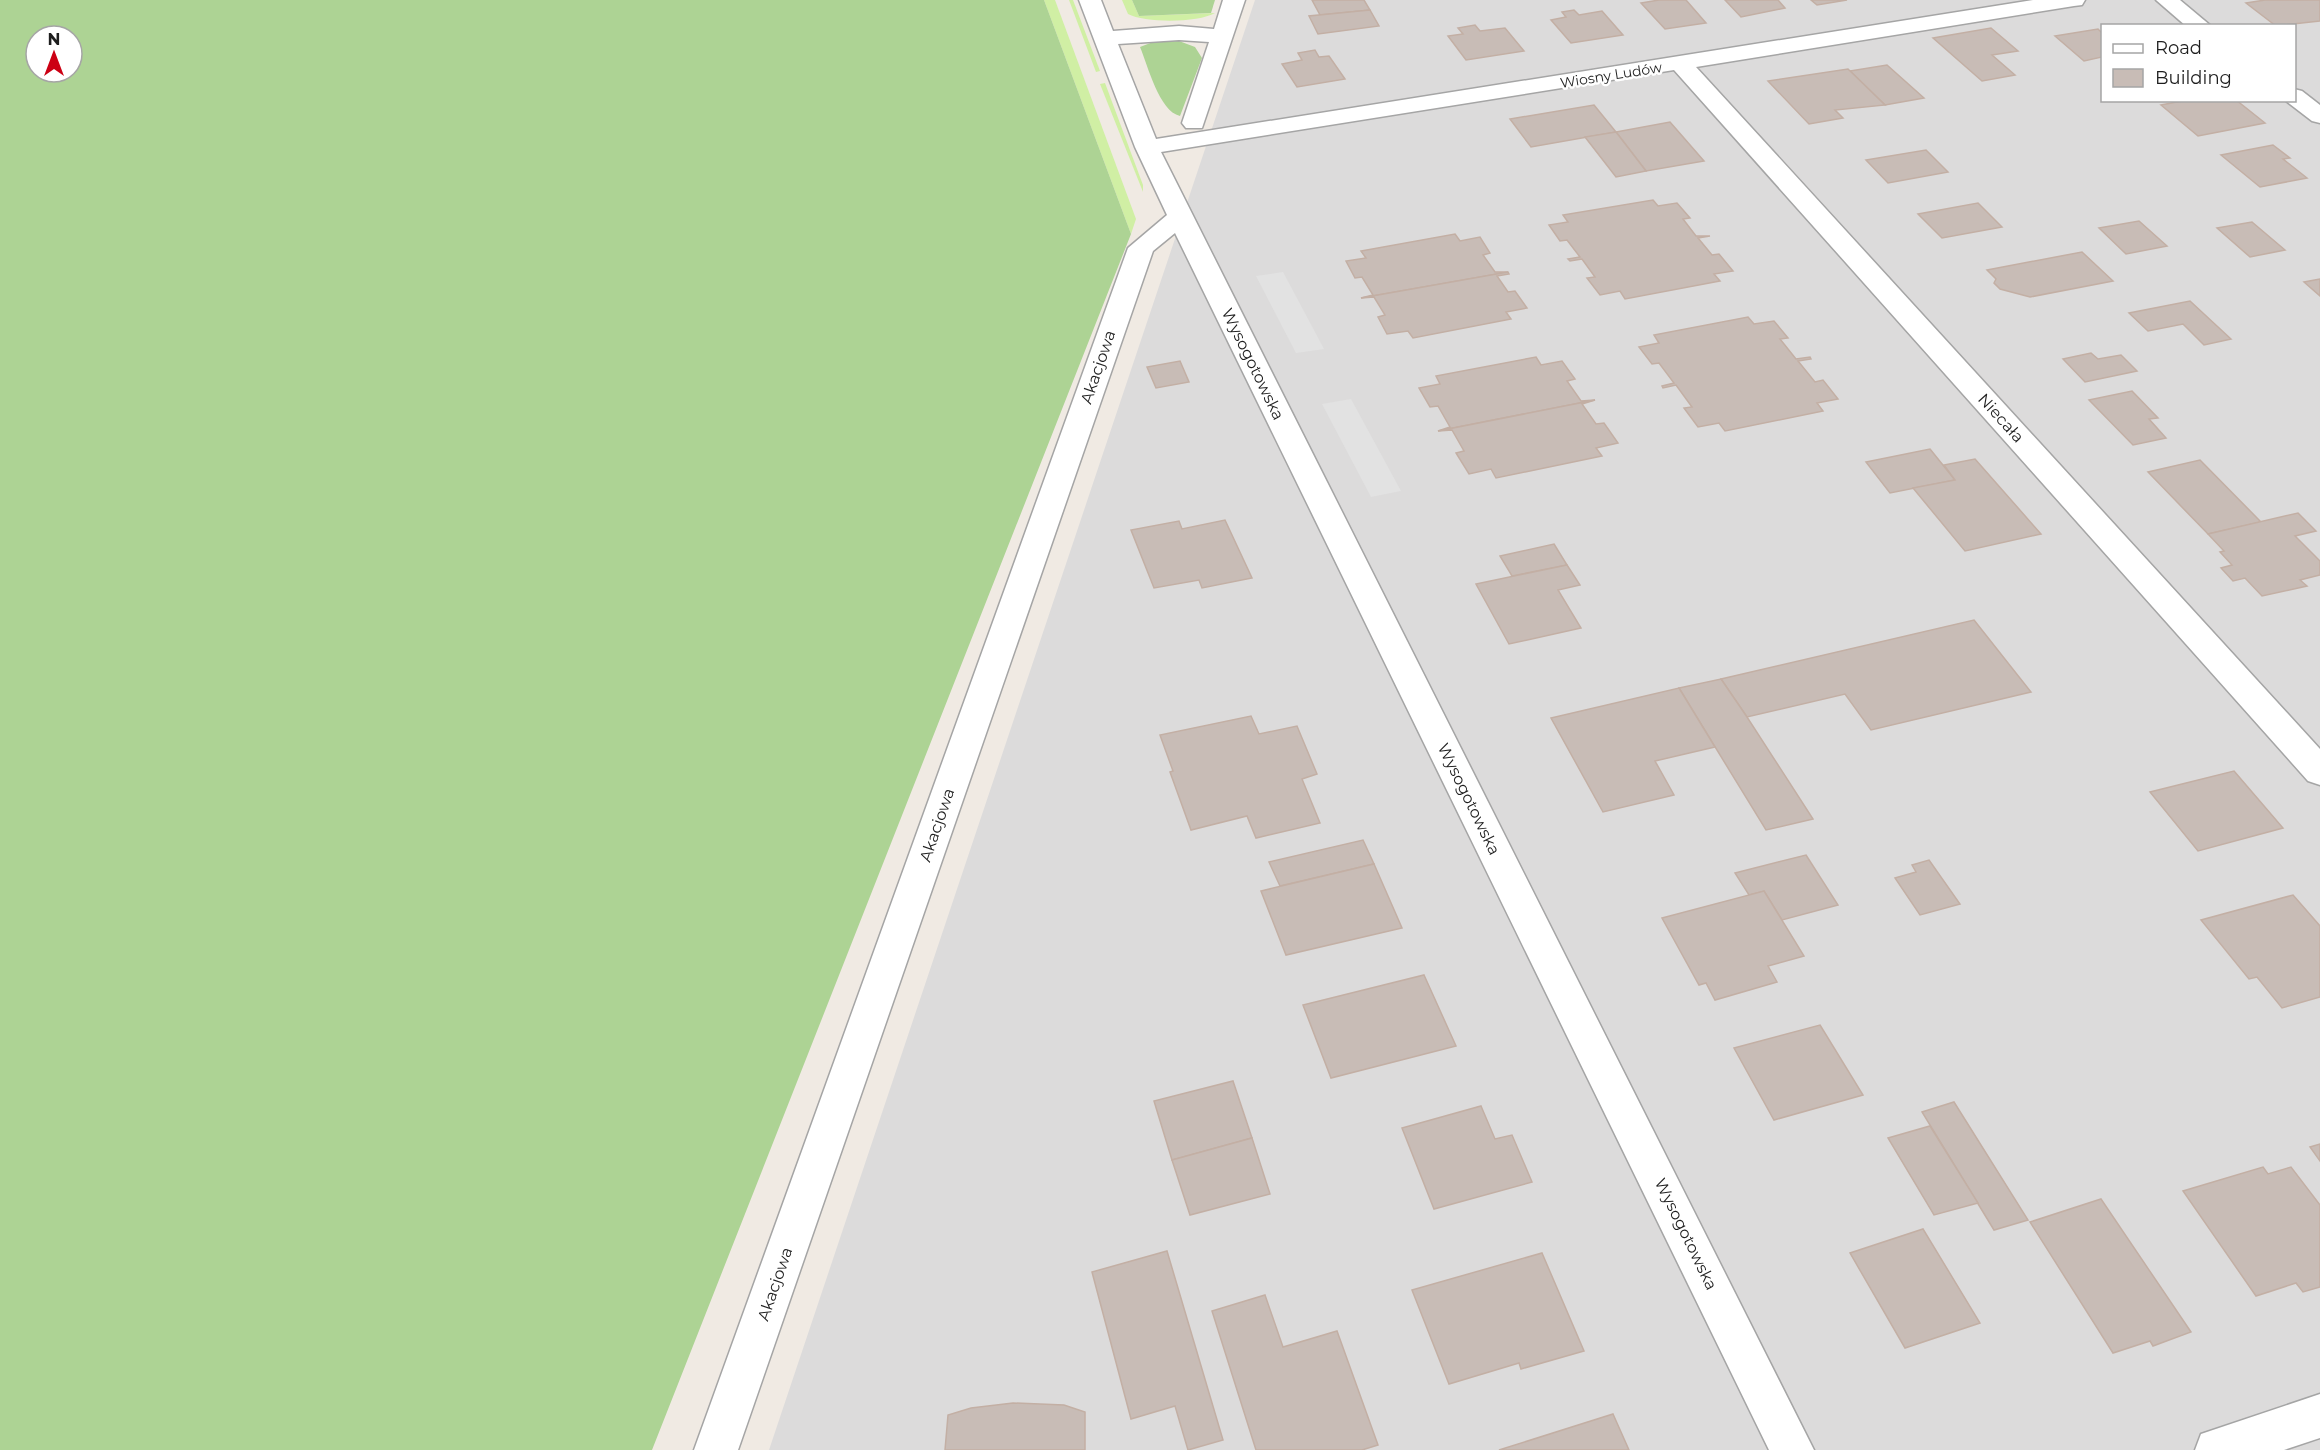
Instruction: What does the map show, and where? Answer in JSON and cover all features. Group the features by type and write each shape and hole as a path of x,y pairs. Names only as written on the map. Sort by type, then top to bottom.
{"street":[{"name":"Wysogotowska","path":"1090,0 1147,147 1180,217 1792,1450"},
{"path":"1194,123 1234,0"},
{"name":"Wiosny Ludów","path":"1147,147 2074,0"},
{"path":"2167,0 2197,24"},
{"path":"1106,38 1179,33 1222,36"},
{"name":"Niecała","path":"1681,64 2320,772"},
{"path":"2296,97 2320,116"},
{"name":"Akacjowa","path":"716,1450 1141,248 1180,217"},
{"path":"2217,1450 2320,1416"}],"shaded area":[{"path":"1255,0 2320,0 2320,1450 769,1450"},
{"path":"1283,272 1324,349 1296,353 1256,276"},
{"path":"1351,399 1401,491 1371,497 1322,404"}],"green space":[{"path":"0,0 1044,0 1131,234 652,1450 0,1450"},
{"path":"1044,0 1055,0 1136,219 1131,234"},
{"path":"1069,0 1073,0 1100,71 1096,72"},
{"path":"1122,0 1132,0 1139,16 1215,13 1197,19 1146,19 1128,14"},
{"path":"1132,0 1215,0 1211,13 1139,16"},
{"path":"1179,41 1195,47 1202,58 1180,116 1166,106 1160,97 1140,47 1153,42"},
{"path":"1105,83 1143,185 1143,192 1100,84"}],"building":[{"path":"1312,0 1364,0 1370,10 1320,15"},
{"path":"1686,0 1706,23 1665,29 1641,3"},
{"path":"1725,0 1778,0 1785,8 1741,17"},
{"path":"1811,0 1847,0 1817,5"},
{"path":"2265,0 2320,0 2320,21 2273,24 2246,3"},
{"path":"1370,10 1379,26 1318,34 1309,16"},
{"path":"1574,10 1579,15 1602,11 1623,35 1571,43 1551,20 1566,17 1562,12"},
{"path":"1475,25 1480,31 1505,28 1524,51 1466,60 1448,36 1463,34 1458,28"},
{"path":"1991,28 2018,51 1992,55 2015,75 1982,81 1933,38"},
{"path":"2098,29 2101,32 2101,57 2084,61 2055,36"},
{"path":"1315,50 1319,57 1329,56 1345,79 1297,87 1282,64 1302,60 1298,53"},
{"path":"1887,65 1924,98 1885,105 1850,71"},
{"path":"1848,69 1885,105 1835,110 1843,118 1809,124 1768,81"},
{"path":"2177,102 2239,102 2265,123 2198,136 2161,105"},
{"path":"1594,105 1616,132 1531,147 1510,119"},
{"path":"1670,122 1704,161 1646,171 1616,132"},
{"path":"1616,132 1646,171 1616,177 1585,137"},
{"path":"2273,145 2290,158 2283,159 2307,178 2260,187 2221,155"},
{"path":"1926,150 1948,172 1888,183 1866,160"},
{"path":"1653,200 1658,206 1677,203 1690,218 1683,219 1696,236 1710,236 1698,238 1712,255 1719,254 1733,271 1714,274 1720,281 1625,299 1620,291 1600,295 1587,278 1595,277 1582,259 1570,261 1568,259 1580,257 1567,240 1560,241 1549,225 1568,222 1563,215"},
{"path":"1978,203 2002,227 1942,238 1918,214"},
{"path":"2139,221 2167,246 2126,254 2099,228"},
{"path":"2252,222 2285,250 2250,257 2217,228"},
{"path":"1455,234 1460,241 1480,237 1490,253 1483,255 1495,272 1508,272 1361,298 1373,295 1362,277 1355,278 1346,261 1366,258 1361,251"},
{"path":"2082,252 2113,281 2030,297 2000,289 1994,283 1996,279 1987,270"},
{"path":"1508,272 1509,274 1497,276 1508,292 1515,291 1527,308 1506,312 1511,319 1413,338 1408,331 1387,334 1378,317 1385,315 1374,297 1361,298"},
{"path":"2320,279 2320,296 2304,282"},
{"path":"2190,301 2231,339 2204,345 2183,324 2148,331 2129,313"},
{"path":"1748,317 1754,324 1774,321 1788,338 1780,339 1796,359 1810,357 1811,359 1798,361 1815,382 1823,380 1838,399 1817,403 1823,411 1725,431 1719,423 1698,427 1684,408 1692,407 1676,385 1663,388 1662,386 1674,383 1659,363 1652,364 1639,347 1659,343 1654,335"},
{"path":"2091,353 2098,359 2121,355 2137,371 2085,382 2063,359"},
{"path":"1536,357 1541,365 1562,361 1575,379 1567,381 1581,401 1595,400 1438,431 1450,427 1438,406 1430,407 1419,388 1440,384 1436,376"},
{"path":"1180,361 1189,382 1156,388 1147,367"},
{"path":"2132,391 2158,418 2149,419 2166,438 2133,445 2089,400"},
{"path":"1595,400 1582,404 1596,424 1604,423 1618,443 1596,448 1602,456 1496,478 1491,469 1469,474 1456,453 1464,451 1452,430 1438,431"},
{"path":"1930,449 1955,480 1890,493 1866,462"},
{"path":"1975,459 2041,534 1965,551 1913,488 1955,480 1944,465"},
{"path":"2200,460 2261,522 2208,534 2148,472"},
{"path":"2298,513 2316,531 2295,536 2320,561 2320,575 2300,580 2307,586 2262,596 2245,578 2233,581 2221,568 2232,565 2220,552 2224,551 2208,534"},
{"path":"1225,520 1252,578 1202,588 1199,580 1154,588 1131,530 1179,521 1182,529"},
{"path":"1554,544 1567,565 1512,576 1500,556"},
{"path":"1567,565 1580,585 1558,590 1581,628 1509,644 1476,584"},
{"path":"1974,620 2031,692 1871,730 1845,694 1747,717 1721,679"},
{"path":"1721,679 1813,819 1766,830 1679,688"},
{"path":"1679,688 1715,747 1655,761 1674,795 1603,812 1551,718"},
{"path":"1251,716 1259,734 1297,726 1317,774 1302,779 1320,823 1256,838 1247,816 1191,830 1170,772 1173,771 1160,735"},
{"path":"2234,771 2283,828 2198,851 2150,792"},
{"path":"1363,840 1374,864 1280,886 1269,862"},
{"path":"1806,855 1838,905 1782,920 1764,891 1749,895 1735,873"},
{"path":"1929,860 1960,904 1920,915 1895,878 1916,872 1912,865"},
{"path":"1374,864 1402,928 1286,955 1261,891"},
{"path":"1764,891 1804,956 1768,966 1777,982 1715,1000 1706,983 1699,985 1662,918"},
{"path":"2293,895 2320,926 2320,997 2282,1008 2257,977 2249,979 2201,920"},
{"path":"1424,975 1456,1046 1331,1078 1303,1005"},
{"path":"1820,1025 1863,1095 1774,1120 1734,1048"},
{"path":"1233,1081 1252,1138 1172,1160 1154,1101"},
{"path":"1954,1102 2028,1220 1994,1230 1922,1112"},
{"path":"1481,1106 1495,1139 1512,1135 1532,1182 1434,1209 1402,1128"},
{"path":"1930,1126 1978,1203 1934,1215 1888,1138"},
{"path":"1252,1138 1270,1194 1190,1215 1172,1160"},
{"path":"2320,1144 2320,1161 2310,1147"},
{"path":"2263,1167 2268,1174 2291,1167 2320,1205 2320,1287 2303,1292 2296,1283 2256,1296 2183,1191"},
{"path":"2101,1199 2191,1332 2153,1346 2150,1341 2113,1353 2030,1222"},
{"path":"1923,1229 1980,1323 1905,1348 1850,1253"},
{"path":"1167,1251 1223,1440 1188,1450 1175,1406 1131,1419 1092,1272"},
{"path":"1542,1253 1584,1351 1521,1369 1519,1363 1449,1384 1412,1290"},
{"path":"1265,1295 1283,1347 1337,1331 1378,1445 1362,1450 1256,1450 1212,1311"},
{"path":"1013,1403 1064,1405 1085,1412 1085,1450 945,1450 948,1415 971,1408"},
{"path":"1613,1414 1629,1450 1499,1450"}]}
